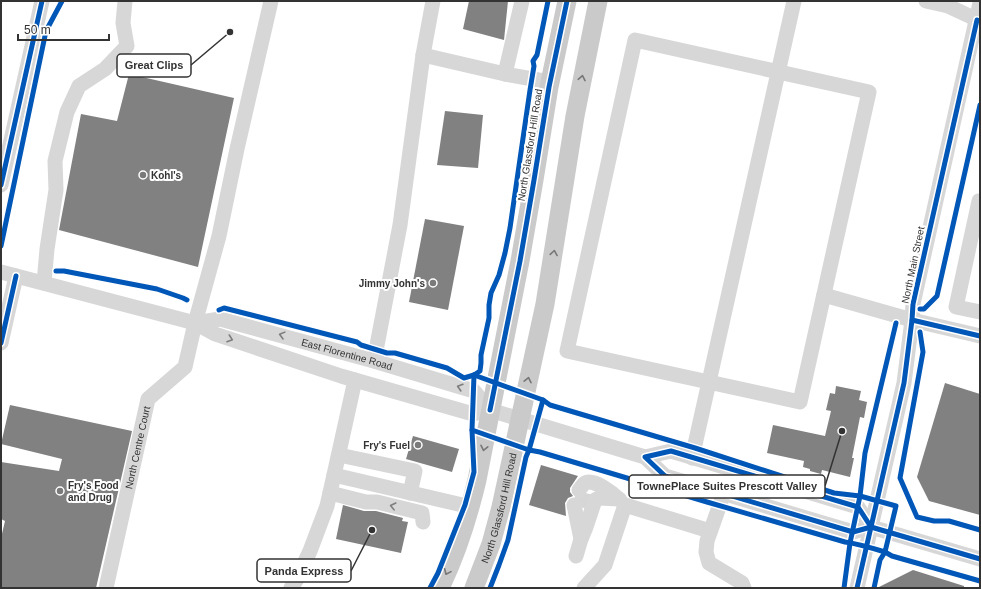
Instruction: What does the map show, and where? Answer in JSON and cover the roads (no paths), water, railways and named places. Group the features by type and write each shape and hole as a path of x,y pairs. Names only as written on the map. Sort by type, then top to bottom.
{"main road":[{"name":"North Glassford Hill Road","path":"440,588 462,537 471,507 485,443 490,410 523,246 550,82 567,1"},
{"name":"North Glassford Hill Road","path":"474,588 491,544 501,507 545,304 575,116 598,1"}],"street":[{"path":"1,185 42,1"},
{"path":"44,283 47,249 56,190 55,161 68,112 79,86 105,68 127,46 123,24 125,1"},
{"name":"North Centre Court","path":"106,588 148,399 185,366 195,323 219,236 237,149 271,1"},
{"path":"374,360 400,225 423,55 433,1"},
{"path":"505,74 522,1"},
{"path":"692,458 794,1"},
{"path":"926,1 948,6 978,20"},
{"name":"North Main Street","path":"857,588 904,382 913,304 978,20 980,3"},
{"path":"634,40 869,92 824,295 800,402 568,351 634,40"},
{"path":"423,55 505,74 550,82"},
{"path":"980,201 956,307 980,312"},
{"name":"East Florentine Road","path":"1,272 195,323 215,334 341,376 473,414 490,410 645,457 665,476 853,532 872,527 858,507 671,451 645,457"},
{"path":"1,343 16,276"},
{"path":"824,295 912,320 980,336"},
{"name":"East Florentine Road","path":"195,323 220,319 374,360 474,391 490,410"},
{"path":"291,588 310,552 327,506 355,380"},
{"path":"339,455 415,471 410,493"},
{"path":"334,475 471,507"},
{"path":"581,539 579,498 587,489 710,531"},
{"path":"330,493 422,513 423,522"},
{"path":"724,494 710,531 706,552 709,563 742,584 744,588"},
{"path":"576,556 595,500 599,498 622,502"},
{"path":"584,588 605,565 622,502"},
{"path":"872,527 980,559"}],"tunnel":[{"path":"580,507 584,492"}],"place":[{"name":"Great Clips","path":"230,32"},
{"name":"Kohl's","path":"143,175"},
{"name":"Jimmy John's","path":"433,283"},
{"name":"TownePlace Suites Prescott Valley","path":"842,431"},
{"name":"Fry's Fuel","path":"418,445"},
{"name":"Fry's Food and Drug","path":"60,491"},
{"name":"Panda Express","path":"372,530"}]}
